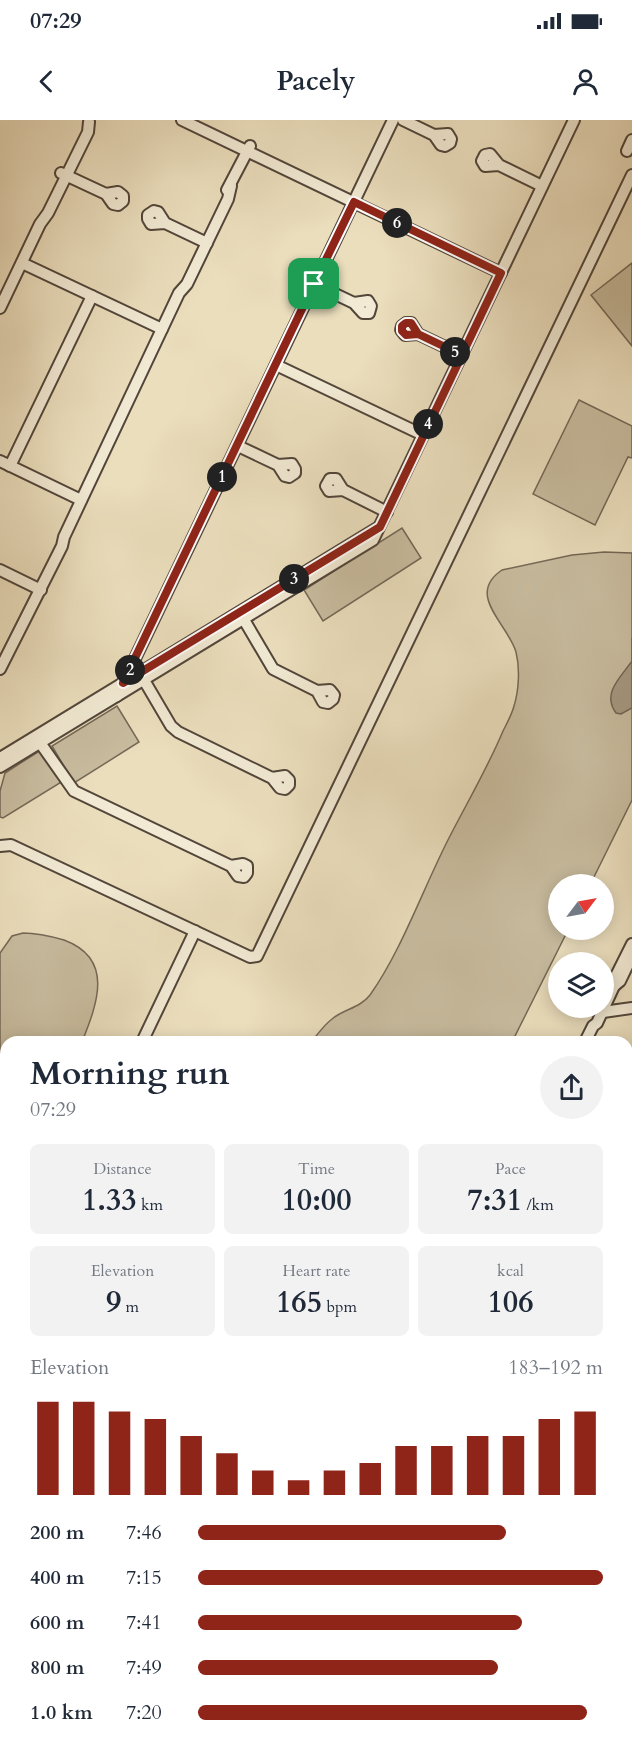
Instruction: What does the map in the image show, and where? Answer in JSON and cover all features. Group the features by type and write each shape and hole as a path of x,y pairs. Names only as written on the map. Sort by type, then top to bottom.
{"street":[{"path":"182,120 249,149 502,270"},
{"path":"197,120 249,149"},
{"path":"0,758 38,740 117,696 139,673 238,446 393,120"},
{"path":"403,120 434,135"},
{"path":"0,767 123,683 242,615 380,527 574,120"},
{"path":"0,308 40,224 43,210 64,174 83,129 89,121"},
{"path":"0,669 13,640 21,630 38,589 62,546 81,500 179,294 187,284 204,242 228,199 231,186 249,149"},
{"path":"499,165 542,186"},
{"path":"64,174 106,194"},
{"path":"0,846 10,844 250,957 254,958 261,951 632,175"},
{"path":"165,223 204,242"},
{"path":"22,262 162,329"},
{"path":"314,284 354,303"},
{"path":"81,500 5,464 92,296"},
{"path":"418,334 462,355"},
{"path":"276,365 423,435"},
{"path":"238,446 278,465"},
{"path":"343,490 387,512"},
{"path":"0,570 38,589"},
{"path":"242,615 273,669 317,691"},
{"path":"139,673 171,726 178,732 272,778"},
{"path":"117,696 123,683"},
{"path":"38,740 74,791 231,866"},
{"path":"145,1036 195,931"},
{"path":"614,986 615,978 632,944"},
{"path":"614,986 620,981 632,956"},
{"path":"614,1010 632,1008"},
{"path":"588,1036 600,1018"},
{"path":"594,1036 597,1023"}],"shaded area":[{"path":"632,263 632,346 591,295"},
{"path":"579,400 632,426 632,458 628,457 595,525 533,494"},
{"path":"402,528 421,558 323,621 304,590"},
{"path":"604,552 632,553 632,800 595,874 548,874 548,940 563,940 557,952 548,952 548,970 515,1036 316,1036 332,1019 366,999 382,977 512,712 518,686 516,652 512,641 492,610 487,589 502,570 572,555"},
{"path":"632,661 632,708 621,714 616,713 612,706 612,692"},
{"path":"117,706 139,742 74,783 52,746"},
{"path":"41,750 63,781 3,818 0,817 0,791 5,773"},
{"path":"23,933 38,934 64,940 80,948 90,959 96,971 98,984 93,1013 84,1036 0,1036 0,953 12,936"}],"route":[{"path":"314,284 238,446 123,683 380,527 462,355 418,334 408,336 401,330 402,326 409,322 418,334 462,355 501,273 354,202 314,284"}]}
